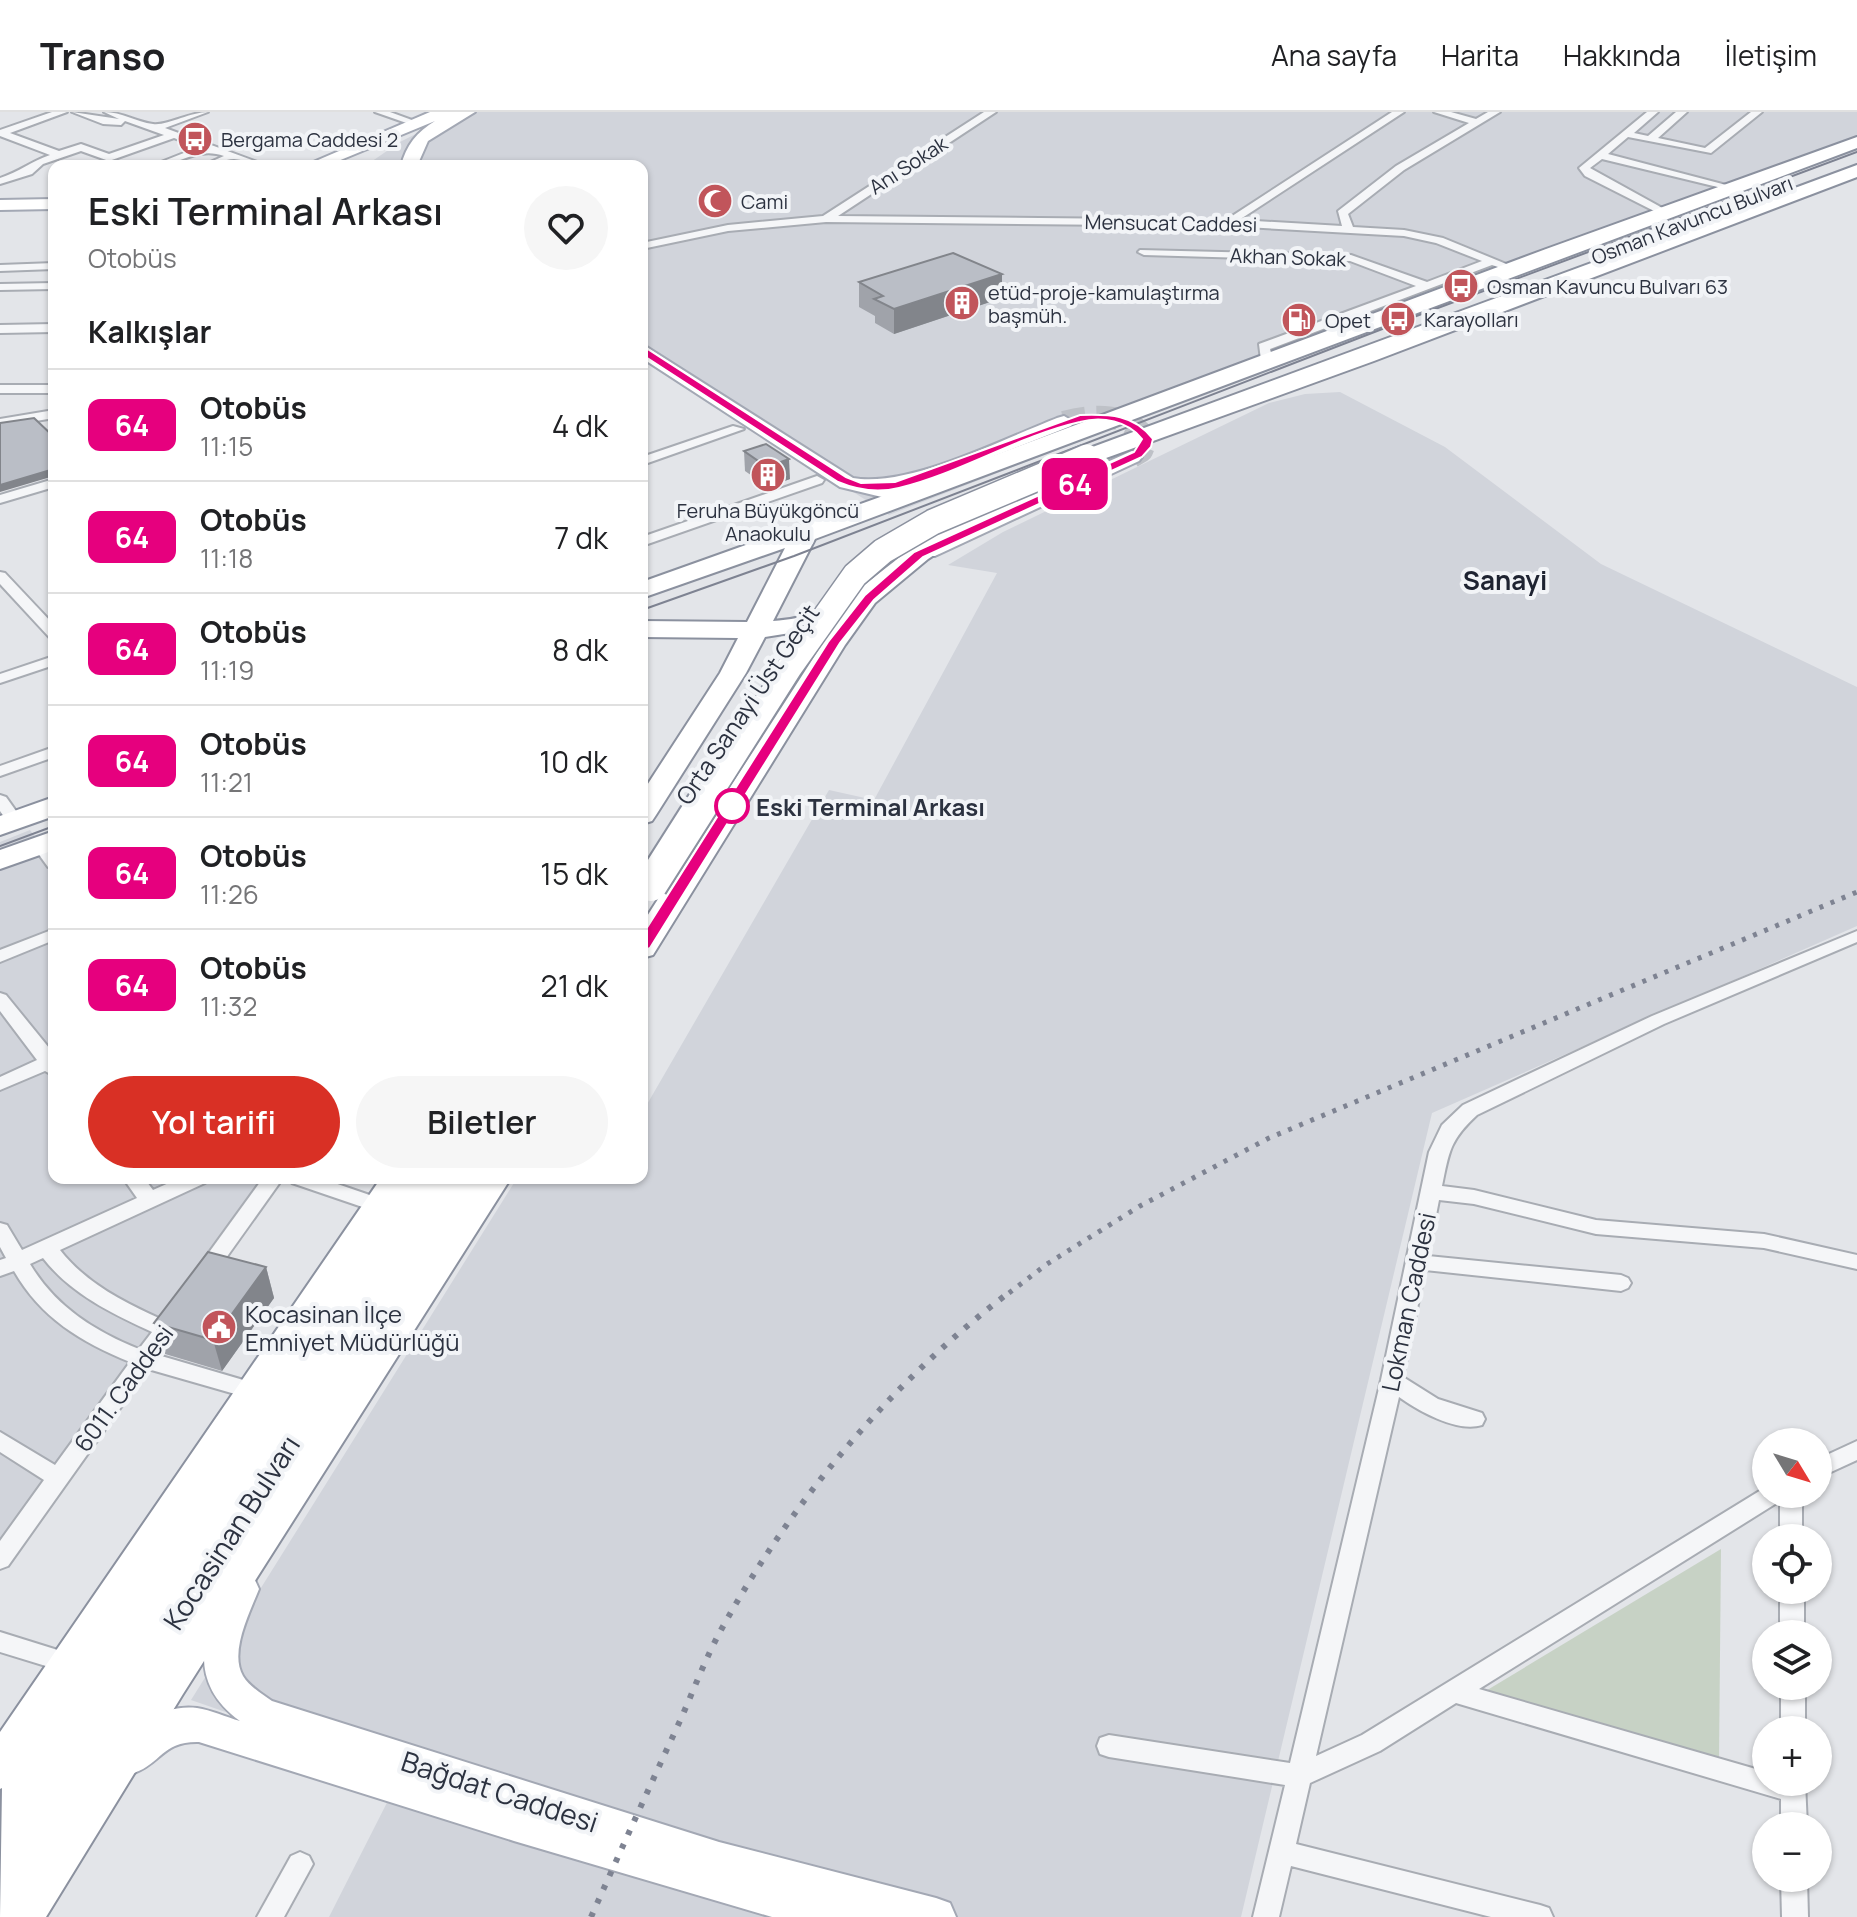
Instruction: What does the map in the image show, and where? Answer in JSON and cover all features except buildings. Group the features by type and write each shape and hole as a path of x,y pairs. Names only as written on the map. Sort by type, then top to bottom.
{"highway":[{"path":"648,588 805,534 1267,360 1501,265 1662,212 1857,142"},
{"name":"Osman Kavuncu Bulvarı","path":"1082,454 1857,160"},
{"name":"Osman Kavuncu Bulvarı","path":"1134,448 1366,356 1857,171"},
{"path":"1082,454 1134,448"},
{"path":"648,938 821,664 870,598 918,554 979,517 1134,448"},
{"name":"Orta Sanayi Üst Geçit","path":"648,878 855,575 883,551 933,522 1082,454"},
{"path":"648,805 744,652 805,534 844,514"},
{"path":"775,592 778,606 789,614 825,620"},
{"path":"681,627 744,652 852,609 870,598"},
{"path":"648,629 681,627 709,637 723,646 732,659 768,637 800,637 820,653 821,664"},
{"path":"5,816 48,807"},
{"path":"0,860 48,849"},
{"name":"Kocasinan Bulvarı","path":"0,1830 425,1184"},
{"name":"Kocasinan Bulvarı","path":"0,1886 457,1184"},
{"path":"20,1917 490,1184"},
{"path":"0,1769 390,1192"}],"main road":[{"path":"326,160 443,112"},
{"path":"410,160 410,154 422,137 444,121 467,112"},
{"path":"0,205 48,204"},
{"path":"0,212 48,211"},
{"path":"648,354 847,483 874,488 903,483"},
{"path":"648,368 847,501 844,514"},
{"path":"844,514 903,483 1064,422"},
{"name":"Bağdat Caddesi","path":"262,1536 220,1643 227,1684 236,1696 260,1714 719,1861 936,1917"},
{"name":"Bağdat Caddesi","path":"54,1863 145,1741 174,1726 199,1725 528,1827 837,1917"}],"street":[{"path":"0,133 62,112"},
{"path":"77,112 107,122 140,123"},
{"path":"109,112 245,160"},
{"path":"155,128 203,112"},
{"path":"380,112 415,123"},
{"name":"Anı Sokak","path":"826,219 991,112"},
{"path":"1228,223 1399,112"},
{"path":"1439,112 1477,122"},
{"path":"1348,227 1342,213 1400,168 1495,112"},
{"path":"1653,112 1584,168 1662,212"},
{"path":"1649,140 1682,112"},
{"path":"1600,155 1674,160 1709,150 1757,112"},
{"path":"0,121 17,128"},
{"path":"0,133 60,155"},
{"path":"1626,134 1649,140 1674,160 1726,188"},
{"path":"0,181 28,172 39,162 81,147 109,158 173,135"},
{"path":"172,160 208,147"},
{"path":"222,160 233,156"},
{"name":"Mensucat Caddesi","path":"648,242 728,228 826,219 1228,223 1348,227 1404,233 1439,240 1501,265"},
{"name":"Akhan Sokak","path":"1144,252 1351,258 1428,286"},
{"path":"1267,360 1263,347 1428,286 1501,265"},
{"path":"0,268 48,266"},
{"path":"0,287 48,286"},
{"path":"0,329 48,328"},
{"path":"0,389 48,389"},
{"path":"0,423 48,417"},
{"path":"648,459 738,429"},
{"path":"648,540 817,480"},
{"path":"0,499 48,485"},
{"path":"0,576 48,628"},
{"path":"0,679 48,662"},
{"path":"0,771 48,754"},
{"path":"0,956 48,936"},
{"name":"Lokman Caddesi","path":"1266,1917 1392,1380 1443,1140 1455,1123 1470,1110 1658,1020 1857,936"},
{"path":"0,999 48,1059"},
{"path":"0,1084 48,1066"},
{"path":"138,1184 150,1200"},
{"path":"10,1264 185,1184"},
{"name":"6011. Caddesi","path":"0,1559 269,1184"},
{"path":"338,1184 390,1192"},
{"path":"1430,1192 1484,1200 1596,1227 1764,1241 1857,1262"},
{"path":"0,1230 10,1264 57,1312 87,1333 143,1359 256,1392"},
{"path":"46,1247 70,1277 90,1293 165,1329"},
{"path":"1416,1262 1621,1283"},
{"path":"1392,1380 1427,1405 1474,1419"},
{"path":"0,1441 59,1478"},
{"path":"1832,1462 1857,1450"},
{"path":"1109,1746 1299,1776 1371,1743 1752,1507"},
{"path":"0,1642 72,1664"},
{"path":"1453,1692 1752,1776"},
{"path":"1281,1852 1540,1917"},
{"path":"270,1917 300,1864"},
{"path":"1794,1892 1795,1917"}],"shaded area":[{"path":"459,112 1857,112 1857,151 1673,216 889,515 648,360 648,160 374,160 400,142"},
{"path":"1340,392 1445,447 1601,564 1857,687 1857,926 1432,1113 1241,1917 329,1917 402,1773 191,1700 513,1184 648,1184 648,1103 829,790 874,800 997,573 948,565 1003,532 1269,403 1305,394"},
{"path":"30,830 48,854 48,1184 271,1184 0,1559 0,842"},
{"path":"1721,1549 1719,1759 1474,1698"}],"tunnel":[{"path":"1064,422 1087,417 1109,417 1130,424 1147,439 1142,451 1132,457"}],"tram line":[{"path":"648,608 794,556 1403,321 1857,152"},
{"path":"0,846 48,828"}],"railway":[{"path":"1009,1293 1047,1264 1140,1206 1269,1138 1857,892"},
{"path":"591,1917 715,1641 780,1534 813,1489 886,1403 926,1363 1011,1291"}],"bus line":[{"name":"64","path":"648,354 853,485 882,488 896,485 1080,418 1107,417 1124,421 1138,427 1147,439 1146,447 1138,454 970,533 918,554 870,598 834,642 648,939"}],"place":[{"name":"Bergama Caddesi 2","path":"195,139"},
{"name":"Cami","path":"715,201"},
{"name":"Osman Kavuncu Bulvarı 63","path":"1461,286"},
{"name":"etüd-proje-kamulaştırma başmüh.","path":"962,303"},
{"name":"Karayolları","path":"1398,319"},
{"name":"Opet","path":"1299,320"},
{"name":"Feruha Büyükgöncü Anaokulu","path":"768,475"},
{"name":"Eski Terminal Arkası","path":"732,806"},
{"name":"Kocasinan İlçe Emniyet Müdürlüğü","path":"219,1327"}],"district":[{"name":"Sanayi","path":"1505,580"}]}
